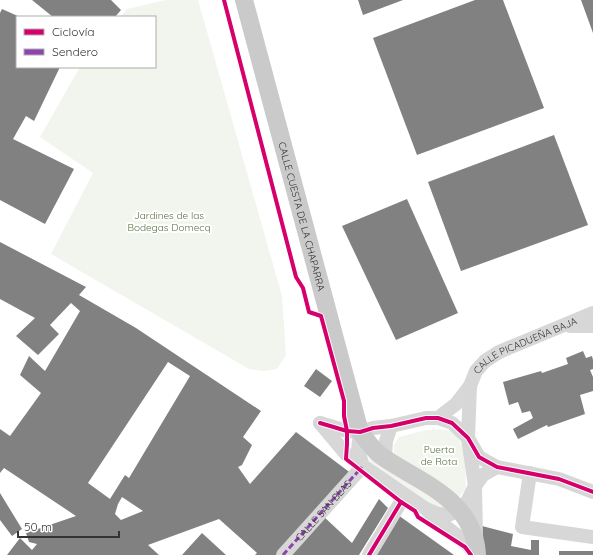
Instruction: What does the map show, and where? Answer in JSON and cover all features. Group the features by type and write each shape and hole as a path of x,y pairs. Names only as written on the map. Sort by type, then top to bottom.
{"main road":[{"name":"CALLE CUESTA DE LA CHAPARRA","path":"244,0 360,432"},
{"path":"360,432 378,453 442,494 460,510 470,524 476,552"}],"street":[{"path":"562,326 593,313"},
{"name":"CALLE PICADUEÑA BAJA","path":"470,386 480,366 499,352 562,326 593,326"},
{"path":"438,418 456,404 470,386"},
{"path":"470,386 468,438 475,486 476,552"},
{"path":"497,467 483,474 468,500 460,510 448,515 438,514 426,509 346,454 320,423 347,431 360,432 373,428 391,426 426,418 438,418 452,423 468,438 478,457 497,467 559,479 593,492"},
{"path":"385,458 386,441 391,426"},
{"path":"360,432 358,450 363,466"},
{"name":"CALLE SAN BLAS","path":"283,555 363,466"},
{"path":"530,473 522,527 593,537"},
{"path":"369,555 405,495"},
{"path":"426,509 438,522 462,538 476,552"}],"green space":[{"name":"Jardines de las Bodegas Domecq","path":"166,0 198,0 282,296 286,355 277,369 264,371 249,369 51,254 93,173 40,137 79,68 156,68 156,16 121,16 127,9"},
{"name":"Puerta de Rota","path":"426,430 447,430 459,439 464,455 466,489 459,497 394,453 394,445 399,437"},
{"path":"368,457 448,509 439,510 372,466"}],"building":[{"path":"32,0 111,0 121,10 116,16 52,16"},
{"path":"358,0 403,0 363,15"},
{"path":"475,0 503,0 544,108 417,155 373,38"},
{"path":"581,0 593,0 593,33"},
{"path":"2,9 18,16 16,16 16,68 60,68 34,121 26,116 13,139 74,169 45,224 0,200 0,13"},
{"path":"554,135 588,225 461,271 428,182"},
{"path":"407,199 458,313 396,340 342,226"},
{"path":"0,242 86,287 79,295 136,328 261,411 243,437 252,445 242,465 238,467 250,484 296,432 352,474 278,555 255,555 257,553 219,519 148,545 159,555 7,555 20,538 32,550 37,544 29,542 26,533 76,516 4,468 0,473 0,429 10,436 41,393 20,375 29,356 45,371 80,311 71,303 50,325 59,334 38,355 16,336 35,318 0,299","holes":["168,362 190,376 129,478 125,475 110,499 88,483","122,497 143,511 121,520 115,514"]},
{"path":"583,351 586,358 592,356 593,360 593,369 590,370 593,377 593,391 580,395 585,414 548,427 547,425 518,439 513,429 533,418 530,411 522,413 518,402 509,405 503,382 541,371 542,373 568,364 566,358"},
{"path":"316,369 332,381 320,397 304,386"},
{"path":"0,493 22,529 12,536 0,520"},
{"path":"379,499 388,508 359,555 287,555 323,516 352,543"},
{"path":"398,515 454,555 374,555"},
{"path":"482,526 513,534 511,546 531,550 531,540 539,540 539,555 481,555"},
{"path":"202,533 226,555 182,555"},
{"path":"559,551 593,551 593,555 559,555"}],"marked path":[{"path":"283,555 362,467"}],"cycle path":[{"path":"224,0 296,277 303,288 309,312 321,316 344,401 344,416 347,431 346,459 401,502 415,511 418,517 465,547 471,555"},
{"path":"320,423 347,431 360,432 373,428 391,426 426,418 438,418 452,423 468,438 479,457 497,467 559,479 593,492"},
{"path":"369,555 401,502"}]}
